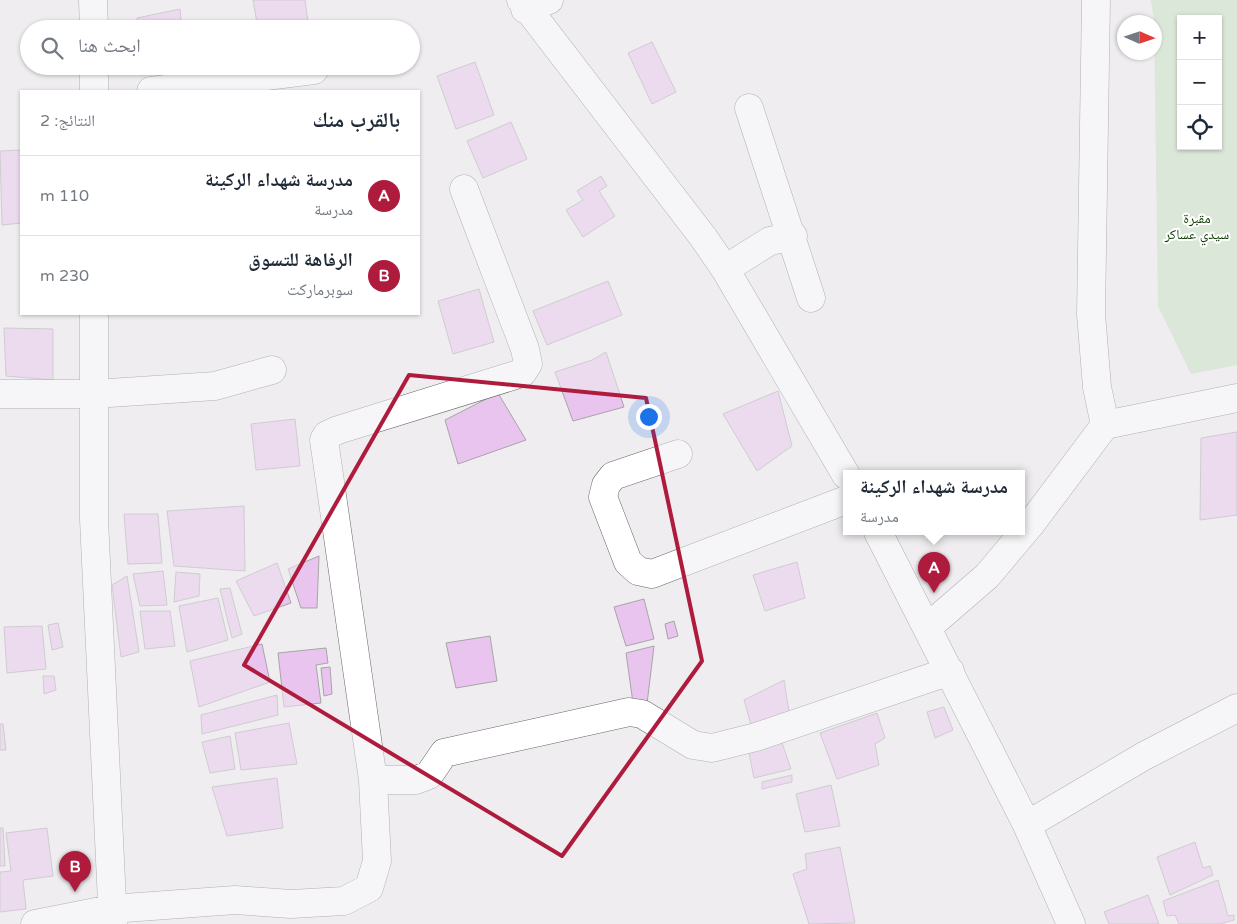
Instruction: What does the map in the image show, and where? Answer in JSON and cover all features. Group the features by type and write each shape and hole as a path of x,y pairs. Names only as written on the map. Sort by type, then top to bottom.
{"street":[{"path":"93,0 94,20"},
{"path":"1096,0 1091,314 1097,387 1105,425"},
{"path":"532,3 619,127 725,269 843,470"},
{"path":"94,75 94,90"},
{"path":"159,90 275,75"},
{"path":"749,108 793,236 811,298"},
{"path":"36,924 235,900 291,904 344,901 369,888 377,861 373,780 324,440 327,435 338,430 522,373 528,364 525,349 464,189"},
{"path":"725,269 770,241 793,236"},
{"path":"94,315 94,519 112,916"},
{"path":"0,394 94,394 215,386 272,370"},
{"path":"1025,531 1105,425 1237,398"},
{"path":"678,454 613,476 606,485 603,497 628,562 638,571 652,574 843,501"},
{"path":"880,535 1027,825 1072,924"},
{"path":"928,627 993,569 1022,535"},
{"path":"373,780 416,780 429,774 444,754 629,712 642,714 693,745 712,748 756,737 950,671"},
{"path":"1027,825 1144,756 1237,708"}],"highlighted area":[{"path":"409,375 646,398 702,661 562,856 244,665"}],"green space":[{"name":"مقبرة سيدي عساكر","path":"1151,0 1237,0 1237,365 1191,374 1158,306 1155,60 1162,60 1162,15 1153,15"}],"building":[{"path":"253,0 305,0 308,20 256,20"},
{"path":"180,9 181,20 137,20 137,18"},
{"path":"652,42 676,92 652,104 628,53"},
{"path":"475,62 494,115 456,129 437,76"},
{"path":"511,122 527,159 483,178 467,141"},
{"path":"20,150 20,223 2,225 0,151"},
{"path":"601,176 607,186 599,191 615,216 583,237 566,210 583,200 577,191"},
{"path":"608,281 622,315 547,345 533,311"},
{"path":"479,289 494,342 453,354 438,301"},
{"path":"4,328 53,329 53,380 6,376"},
{"path":"606,352 624,407 573,421 555,372 592,360"},
{"path":"778,391 792,446 757,471 723,414"},
{"path":"498,393 526,440 458,464 445,420"},
{"path":"295,419 300,466 256,470 251,424"},
{"path":"1237,432 1237,515 1200,520 1201,438"},
{"path":"244,506 245,571 174,566 167,511"},
{"path":"124,514 158,514 162,563 128,564"},
{"path":"319,556 317,608 301,608 288,569"},
{"path":"797,562 805,598 765,611 753,575"},
{"path":"277,563 291,603 254,616 236,581"},
{"path":"163,571 167,605 140,606 133,574"},
{"path":"176,572 200,574 199,596 174,602"},
{"path":"127,576 139,652 121,657 112,585"},
{"path":"230,588 242,634 232,638 220,589"},
{"path":"218,598 228,640 187,652 179,606"},
{"path":"644,599 654,639 626,646 614,607"},
{"path":"140,611 170,611 175,646 145,649"},
{"path":"674,621 678,636 668,639 665,624"},
{"path":"58,623 63,647 52,650 48,625"},
{"path":"42,626 46,669 7,673 4,627"},
{"path":"490,636 497,681 456,688 446,643"},
{"path":"262,644 270,682 199,707 190,661"},
{"path":"654,646 647,704 633,703 626,653"},
{"path":"326,648 328,663 316,665 321,703 284,707 278,653"},
{"path":"330,667 332,694 324,696 321,668"},
{"path":"43,676 54,676 56,690 44,694"},
{"path":"784,680 790,718 753,732 744,700"},
{"path":"277,695 278,715 202,734 201,715"},
{"path":"944,707 953,730 935,738 927,712"},
{"path":"877,713 885,738 875,744 879,765 837,779 820,733"},
{"path":"289,723 297,764 241,770 235,733"},
{"path":"0,724 3,724 6,750 0,750"},
{"path":"230,736 235,769 210,773 202,742"},
{"path":"780,737 791,769 754,778 748,748"},
{"path":"792,775 792,782 762,789 762,782"},
{"path":"277,778 283,828 227,836 212,787"},
{"path":"831,785 840,826 805,832 796,794"},
{"path":"0,828 3,828 5,866 0,866"},
{"path":"47,828 53,876 23,880 26,909 0,912 0,872 11,871 6,833"},
{"path":"1195,842 1203,868 1210,866 1213,875 1170,895 1157,857"},
{"path":"840,847 855,923 809,924 793,874 807,869 805,854"},
{"path":"1218,880 1228,916 1234,915 1234,920 1220,924 1179,924 1175,915 1167,916 1163,901"},
{"path":"1148,895 1159,924 1109,924 1104,912"}],"place":[{"name":"مدرسة شهداء الركينة","path":"934,593"},
{"name":"الرفاهة للتسوق","path":"75,892"}]}
